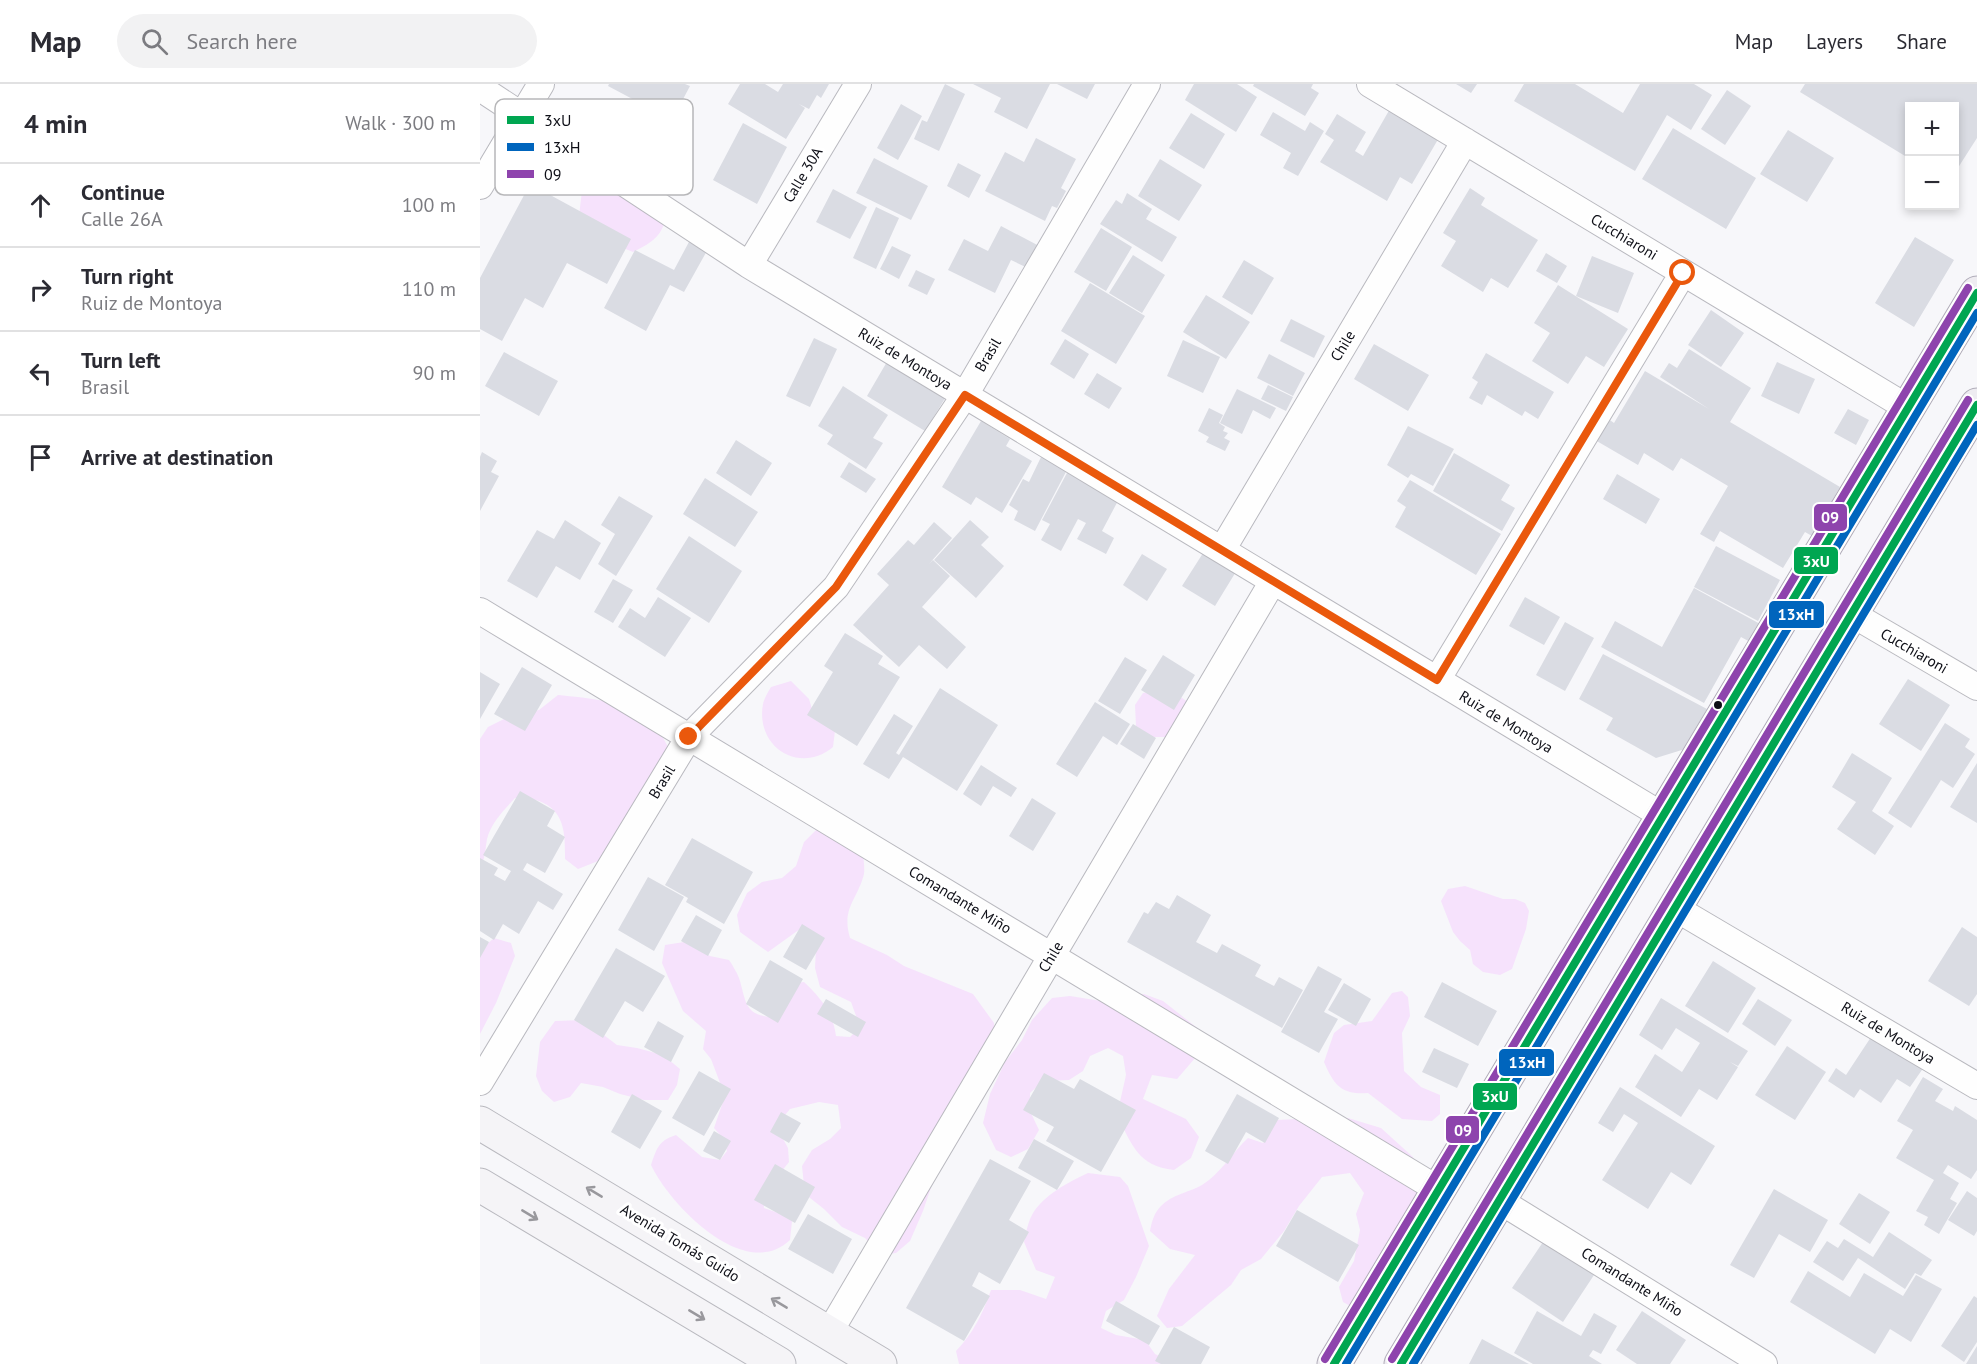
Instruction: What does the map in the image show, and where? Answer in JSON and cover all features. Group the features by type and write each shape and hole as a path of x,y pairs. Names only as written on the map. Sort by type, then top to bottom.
{"main road":[{"path":"1334,1364 1977,293"},
{"path":"1401,1364 1977,405"},
{"name":"Avenida Tomás Guido","path":"480,1123 880,1364"},
{"path":"480,1185 779,1364"}],"street":[{"path":"532,99 541,84"},
{"name":"Calle 30A","path":"749,265 858,84"},
{"name":"Brasil","path":"480,1082 689,737 836,587 965,395 1147,84"},
{"name":"Cucchiaroni","path":"1370,84 1908,408"},
{"name":"Ruiz de Montoya","path":"480,88 498,99"},
{"name":"Chile","path":"1222,550 1465,141"},
{"path":"480,186 495,161"},
{"name":"Ruiz de Montoya","path":"644,195 749,265 1663,816"},
{"path":"1437,680 1683,273"},
{"name":"Chile","path":"830,1333 1273,581"},
{"name":"Comandante Miño","path":"480,611 1439,1190"},
{"name":"Cucchiaroni","path":"1852,614 1977,687"},
{"name":"Ruiz de Montoya","path":"1676,908 1977,1086"},
{"name":"Comandante Miño","path":"1500,1201 1764,1364"}],"shaded area":[{"path":"581,195 665,195 669,200 663,226 656,238 633,252 611,243 579,216"},
{"path":"791,681 809,699 815,719 835,731 833,747 820,755 807,758 794,757 773,744 766,733 762,719 766,696 771,687"},
{"path":"1158,690 1173,692 1188,702 1177,737 1152,737 1136,726 1135,705 1143,693"},
{"path":"558,695 610,702 646,717 655,725 676,761 598,861 578,869 565,859 564,833 554,811 539,801 515,798 498,817 492,828 480,867 480,739 488,727 510,716 539,710"},
{"path":"818,828 863,849 864,874 849,911 850,938 887,955 904,966 973,994 994,1023 994,1052 959,1140 935,1176 910,1241 896,1253 880,1255 865,1238 842,1227 805,1194 802,1166 812,1150 830,1139 841,1128 838,1105 819,1102 790,1109 776,1126 788,1148 789,1162 763,1195 764,1208 784,1215 792,1221 790,1240 772,1251 752,1252 731,1246 711,1234 674,1200 651,1165 659,1146 676,1135 702,1157 720,1160 727,1151 722,1137 714,1128 725,1096 711,1059 703,1049 706,1031 683,1011 662,963 665,945 684,942 710,956 729,960 738,976 748,1006 762,1016 771,1017 787,984 804,982 825,1006 836,1036 850,1037 859,1024 851,1002 820,987 815,968 816,948 800,929 768,952 740,932 737,915 747,893 762,882 782,878 796,866 804,842"},
{"path":"1465,886 1503,899 1515,899 1525,903 1529,911 1526,929 1512,969 1500,975 1483,972 1473,964 1470,950 1453,932 1441,901 1448,889"},
{"path":"494,938 511,943 515,956 496,1003 480,1034 480,954"},
{"path":"1402,991 1408,997 1410,1016 1402,1033 1404,1071 1421,1087 1440,1095 1440,1114 1432,1121 1402,1119 1368,1093 1345,1090 1331,1077 1324,1062 1334,1033 1344,1025 1372,1021 1392,993"},
{"path":"1144,994 1163,1001 1196,1027 1201,1037 1196,1057 1177,1079 1152,1075 1143,1099 1186,1119 1199,1137 1191,1158 1174,1170 1162,1168 1144,1159 1132,1145 1117,1115 1126,1075 1123,1056 1108,1048 1090,1056 1083,1071 1069,1080 1043,1081 1030,1093 1030,1111 1039,1130 1028,1149 1011,1157 996,1150 983,1123 990,1094 1005,1062 1022,1040 1032,1020 1052,998 1070,996 1101,1001"},
{"path":"584,1020 617,1045 663,1055 680,1069 677,1085 668,1100 644,1100 603,1087 581,1083 570,1097 554,1102 542,1091 536,1076 540,1042 555,1021"},
{"path":"1348,1118 1381,1128 1413,1157 1420,1196 1352,1307 1343,1302 1339,1287 1354,1261 1360,1230 1356,1214 1364,1193 1350,1173 1322,1177 1261,1259 1241,1270 1231,1285 1182,1326 1167,1328 1157,1316 1169,1289 1195,1255 1170,1249 1150,1231 1154,1217 1165,1202 1209,1180 1248,1138 1263,1143 1277,1120 1297,1119 1320,1124"},
{"path":"1088,1173 1120,1177 1128,1186 1149,1246 1124,1300 1106,1311 1101,1328 1116,1335 1145,1340 1155,1354 1178,1364 959,1364 956,1351 977,1323 991,1290 1020,1290 1046,1299 1055,1277 1036,1270 1024,1242 1029,1221 1037,1208 1050,1195"}],"building":[{"path":"609,84 685,84 690,86 683,99 632,99 608,86"},
{"path":"740,84 765,84 778,92 783,84 829,84 821,98 817,95 809,109 799,104 805,108 786,139 728,104"},
{"path":"945,84 965,94 939,151 914,139 922,120 927,122"},
{"path":"973,84 1050,84 1027,129 994,112 1001,98"},
{"path":"1057,84 1095,84 1087,99"},
{"path":"1194,84 1237,84 1257,97 1236,132 1185,100"},
{"path":"1254,84 1313,84 1311,88 1319,93 1305,116 1253,86"},
{"path":"1456,84 1477,84 1471,93"},
{"path":"1524,84 1575,84 1623,113 1640,84 1694,84 1712,95 1691,130 1667,115 1635,171 1514,101"},
{"path":"1805,84 1977,84 1977,138 1959,166 1959,102 1905,102 1905,156 1800,92"},
{"path":"1727,90 1751,106 1725,145 1701,129"},
{"path":"901,104 922,116 898,160 877,148"},
{"path":"1391,107 1440,136 1412,184 1400,177 1387,201 1320,162 1334,140 1325,134 1337,114 1366,132 1355,151 1363,156"},
{"path":"1273,112 1305,131 1310,122 1324,131 1298,176 1283,168 1291,153 1260,135"},
{"path":"1191,113 1225,134 1204,169 1169,148"},
{"path":"743,123 787,147 757,204 713,180"},
{"path":"1673,128 1756,178 1726,229 1642,179"},
{"path":"1788,130 1834,158 1807,202 1760,174"},
{"path":"1036,138 1076,159 1061,188 1066,191 1057,208 1052,206 1045,221 985,191 1005,152 1024,162"},
{"path":"874,158 928,186 911,220 856,193"},
{"path":"1160,159 1202,185 1179,221 1138,196"},
{"path":"958,163 981,175 969,198 947,186"},
{"path":"1470,188 1485,198 1481,205 1538,240 1508,288 1491,278 1483,292 1441,266 1456,241 1443,233"},
{"path":"833,189 867,207 850,239 816,222"},
{"path":"1127,193 1152,209 1146,219 1177,237 1162,262 1100,224 1116,200 1122,204"},
{"path":"524,195 550,195 631,239 607,284 567,263 543,308 525,298 502,341 480,329 480,278"},
{"path":"876,207 899,218 876,269 853,258"},
{"path":"1001,226 1043,248 1032,270 1011,260 995,293 948,270 964,239 988,251"},
{"path":"1101,228 1132,247 1106,291 1074,272"},
{"path":"1915,237 1954,260 1914,327 1875,303"},
{"path":"690,240 708,249 684,292 670,285 646,331 604,308 635,250 674,270"},
{"path":"892,246 911,255 899,279 880,269"},
{"path":"1546,253 1567,266 1557,283 1536,271"},
{"path":"1133,255 1165,275 1142,313 1109,293"},
{"path":"1592,256 1634,273 1618,313 1576,296"},
{"path":"1244,260 1274,278 1252,315 1222,297"},
{"path":"916,270 935,279 927,295 908,286"},
{"path":"1090,283 1145,316 1116,364 1061,331"},
{"path":"1558,285 1628,329 1604,367 1586,356 1568,384 1532,361 1550,333 1534,323"},
{"path":"1206,295 1250,322 1226,359 1183,332"},
{"path":"1711,310 1744,333 1721,367 1688,345"},
{"path":"1291,319 1325,336 1314,358 1280,341"},
{"path":"814,338 837,349 810,407 786,396"},
{"path":"1065,339 1089,354 1074,379 1050,364"},
{"path":"1183,340 1220,357 1203,393 1167,376"},
{"path":"1374,344 1429,375 1408,411 1354,379"},
{"path":"1689,349 1751,388 1730,422 1840,487 1812,536 1805,532 1783,568 1720,531 1714,542 1700,534 1728,486 1681,458 1673,471 1644,453 1638,465 1595,440 1607,418 1614,423 1645,371 1709,409 1660,377 1669,363 1677,368"},
{"path":"504,352 558,381 539,416 485,386"},
{"path":"1486,353 1554,392 1538,419 1525,411 1522,416 1487,395 1482,405 1469,398 1478,382 1472,378"},
{"path":"1269,354 1305,373 1293,396 1257,378"},
{"path":"888,360 947,395 925,431 867,396"},
{"path":"1777,362 1815,379 1799,414 1761,396"},
{"path":"1097,373 1122,388 1109,409 1084,394"},
{"path":"1268,385 1293,397 1286,411 1261,399"},
{"path":"843,386 888,415 873,438 883,443 866,469 827,444 833,435 818,426"},
{"path":"1237,389 1276,408 1270,419 1253,410 1242,434 1220,423"},
{"path":"1209,408 1223,415 1219,423 1225,427 1223,431 1228,433 1224,438 1230,441 1225,451 1206,442 1209,437 1198,431"},
{"path":"1848,409 1869,420 1856,445 1834,433"},
{"path":"981,421 1010,439 1006,446 1032,461 1002,513 976,497 971,505 942,487"},
{"path":"1408,426 1454,449 1433,486 1411,474 1408,478 1387,465"},
{"path":"736,440 772,463 751,496 716,473"},
{"path":"482,452 497,461 491,472 499,476 480,511 480,457"},
{"path":"1454,453 1510,485 1501,500 1515,508 1502,531 1433,491"},
{"path":"1042,455 1068,468 1035,531 1014,520 1018,511 1009,505 1023,479 1029,482"},
{"path":"849,462 876,479 866,493 840,477"},
{"path":"1068,471 1120,497 1102,531 1114,538 1106,554 1077,539 1086,523 1078,519 1061,551 1041,540 1050,524 1042,520"},
{"path":"1617,474 1660,499 1646,524 1603,499"},
{"path":"705,478 758,512 735,547 683,514"},
{"path":"1410,480 1501,534 1476,575 1395,527 1406,507 1397,501"},
{"path":"619,496 653,516 616,576 598,564 615,534 601,525"},
{"path":"565,520 601,543 580,580 556,566 537,598 507,581 537,530 554,539"},
{"path":"970,520 989,537 981,545 1004,566 976,598 934,560"},
{"path":"934,522 952,538 929,564 933,560 950,576 922,607 966,647 947,669 919,645 899,667 853,625 889,585 877,574 908,540 914,545"},
{"path":"689,536 742,571 709,623 656,589"},
{"path":"1716,546 1780,580 1758,621 1694,587"},
{"path":"1205,550 1237,570 1215,606 1182,586"},
{"path":"1142,554 1167,569 1147,601 1123,585"},
{"path":"613,579 633,590 613,623 594,612"},
{"path":"1694,588 1762,625 1752,643 1741,637 1704,703 1601,647 1615,621 1662,647"},
{"path":"658,597 691,618 665,657 618,627 630,608 645,618"},
{"path":"1525,597 1560,617 1544,645 1509,626"},
{"path":"1565,622 1594,638 1565,691 1536,675"},
{"path":"845,633 883,656 878,664 900,677 857,746 807,715 833,672 824,666"},
{"path":"1603,654 1707,709 1685,749 1656,758 1606,730 1613,718 1579,699"},
{"path":"1163,655 1195,675 1174,710 1141,690"},
{"path":"1125,657 1147,670 1120,714 1098,701"},
{"path":"522,667 552,685 525,731 494,714"},
{"path":"480,672 500,684 480,719"},
{"path":"1908,679 1950,705 1921,751 1879,724"},
{"path":"940,688 998,725 957,791 903,757 889,779 863,764 894,714 913,726 896,753 899,755"},
{"path":"1095,702 1130,724 1117,745 1103,736 1077,777 1056,764"},
{"path":"1945,723 1970,739 1965,747 1975,754 1953,788 1941,780 1911,828 1888,813"},
{"path":"1133,724 1156,738 1144,759 1120,744"},
{"path":"1852,753 1892,778 1872,811 1894,826 1875,855 1837,829 1856,802 1832,787"},
{"path":"1977,763 1977,823 1950,807"},
{"path":"981,765 1017,788 1011,797 993,786 981,806 963,794"},
{"path":"520,791 555,811 547,826 565,837 545,873 527,863 523,870 563,894 553,910 538,901 519,934 503,924 494,940 480,931 480,858 498,868 494,875 505,881 511,871 483,855"},
{"path":"1032,798 1056,813 1033,851 1009,836"},
{"path":"692,838 753,872 724,924 686,902 688,898 665,885"},
{"path":"648,877 684,897 654,951 618,930"},
{"path":"1177,895 1211,915 1196,942 1217,953 1222,944 1261,965 1255,976 1274,986 1279,977 1303,990 1282,1028 1127,942 1144,912 1148,914 1156,902 1169,909"},
{"path":"696,915 722,930 708,956 681,941"},
{"path":"802,924 825,938 806,970 783,957"},
{"path":"1962,927 1977,937 1977,994 1969,1006 1928,981"},
{"path":"480,937 489,942 480,958"},
{"path":"616,948 665,976 643,1012 625,1001 603,1038 574,1020"},
{"path":"770,960 803,979 778,1023 746,1004"},
{"path":"1713,961 1756,988 1728,1033 1685,1006"},
{"path":"1318,966 1342,979 1324,1012 1338,1019 1319,1053 1281,1032"},
{"path":"1442,982 1497,1011 1478,1046 1424,1017"},
{"path":"1344,983 1371,999 1356,1026 1328,1010"},
{"path":"1661,998 1748,1051 1738,1066 1730,1062 1738,1067 1717,1100 1699,1089 1681,1117 1635,1087 1655,1054 1682,1072 1700,1043 1676,1028 1662,1050 1639,1035"},
{"path":"826,999 866,1022 858,1037 817,1014"},
{"path":"1758,999 1792,1020 1775,1046 1742,1024"},
{"path":"658,1021 684,1036 671,1062 644,1047"},
{"path":"1873,1034 1924,1067 1910,1087 1897,1079 1881,1103 1860,1089 1854,1098 1828,1081 1836,1068 1846,1075"},
{"path":"1787,1046 1826,1072 1795,1120 1755,1095"},
{"path":"1434,1048 1469,1064 1457,1088 1422,1072"},
{"path":"699,1071 731,1089 704,1136 672,1118"},
{"path":"1044,1073 1074,1089 1080,1079 1136,1110 1101,1172 1046,1141 1054,1127 1023,1110"},
{"path":"1923,1077 1943,1089 1935,1101 1953,1111 1955,1106 1977,1120 1977,1170 1971,1179 1948,1165 1943,1173 1959,1183 1950,1199 1957,1203 1939,1234 1924,1225 1928,1217 1916,1211 1934,1180 1896,1158 1913,1130 1897,1121"},
{"path":"1620,1087 1715,1146 1691,1185 1671,1172 1648,1209 1602,1180 1638,1123 1624,1114 1613,1132 1598,1123"},
{"path":"632,1094 662,1111 640,1149 611,1132"},
{"path":"1237,1094 1279,1118 1265,1143 1246,1132 1228,1164 1205,1151"},
{"path":"781,1112 801,1123 789,1143 770,1132"},
{"path":"714,1131 731,1141 720,1160 703,1151"},
{"path":"1034,1139 1074,1161 1057,1190 1018,1168"},
{"path":"990,1159 1031,1181 1009,1220 1029,1232 1000,1284 979,1272 972,1286 990,1296 964,1341 906,1308"},
{"path":"775,1164 815,1187 795,1223 754,1200"},
{"path":"1774,1189 1828,1220 1810,1252 1779,1234 1754,1278 1730,1265"},
{"path":"1967,1191 1977,1198 1977,1231 1974,1236 1948,1220"},
{"path":"1859,1193 1890,1212 1870,1244 1839,1224"},
{"path":"1297,1210 1359,1245 1338,1282 1276,1246"},
{"path":"808,1214 852,1239 833,1274 788,1249"},
{"path":"1889,1232 1932,1260 1921,1276 1915,1273 1905,1289 1858,1258 1843,1281 1813,1262 1827,1241 1838,1248 1844,1239 1873,1257"},
{"path":"1543,1242 1594,1275 1563,1322 1512,1288"},
{"path":"1808,1271 1850,1297 1864,1273 1903,1296 1916,1275 1942,1289 1911,1342 1890,1329 1875,1354 1790,1302"},
{"path":"1974,1296 1977,1298 1977,1342 1964,1362 1941,1346"},
{"path":"1116,1301 1160,1326 1149,1345 1106,1321"},
{"path":"1537,1311 1581,1336 1594,1313 1617,1326 1601,1354 1593,1350 1589,1356 1602,1364 1533,1364 1514,1353"},
{"path":"1642,1311 1686,1340 1670,1364 1637,1364 1616,1350"},
{"path":"1174,1327 1210,1347 1201,1364 1161,1364 1155,1361"},
{"path":"1482,1339 1508,1353 1529,1364 1469,1364"},
{"path":"1977,1346 1977,1364 1966,1364"}],"transit line":[{"name":"09","path":"1325,1359 1968,288"},
{"name":"3xU","path":"1334,1364 1977,293"},
{"name":"13xH","path":"1346,1364 1977,313"},
{"name":"09","path":"1392,1359 1968,400"},
{"name":"3xU","path":"1401,1364 1977,405"},
{"name":"13xH","path":"1413,1364 1977,425"}],"route":[{"path":"689,737 836,587 965,395 1437,680 1683,273"}]}
